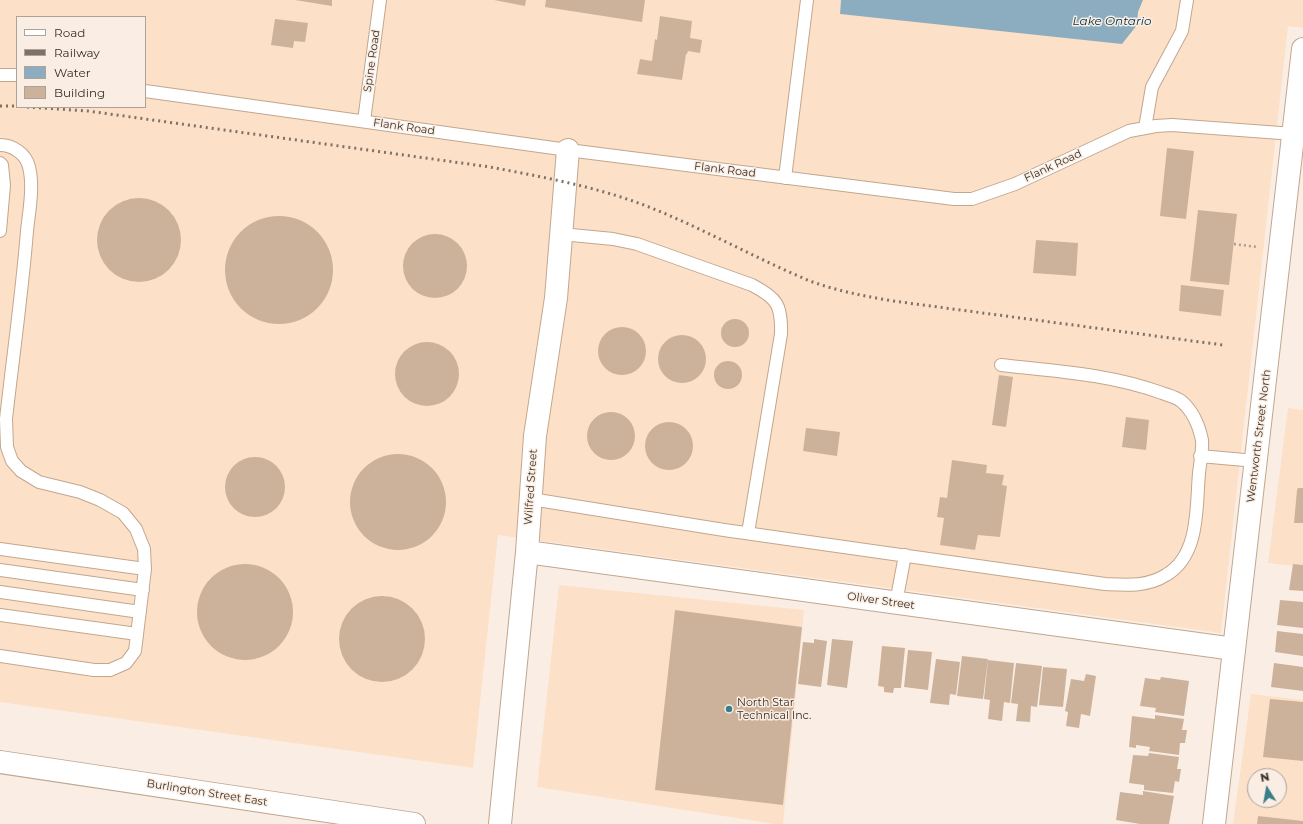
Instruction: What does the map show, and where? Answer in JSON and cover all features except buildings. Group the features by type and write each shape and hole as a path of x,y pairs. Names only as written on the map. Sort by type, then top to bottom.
{"street":[{"name":"Wentworth Street North","path":"1214,824 1256,461 1298,135 1303,49"},
{"name":"Wilfred Street","path":"500,824 527,552 534,436 556,298 568,150"},
{"name":"Oliver Street","path":"527,552 1234,649"},
{"name":"Burlington Street East","path":"0,762 414,824"}],"lane":[{"name":"Spine Road","path":"364,121 380,0"},
{"path":"785,178 807,0"},
{"path":"1145,128 1152,87 1182,31 1187,0"},
{"path":"0,75 16,75"},
{"name":"Flank Road","path":"146,91 568,150 954,199 972,198 1015,184 1129,131 1145,128 1172,125 1298,135"},
{"path":"0,145 5,145 23,155 30,167 30,198 26,249 6,419 7,447 12,461 21,471 32,479 80,492 100,500 123,513 136,529 144,549 145,569 135,651 126,663 110,670 94,670 0,656"},
{"path":"0,163 2,165 4,185 0,231"},
{"path":"561,234 613,239 637,244 752,285 765,292 775,301 782,315 781,334 748,533"},
{"path":"530,499 748,533 1104,584 1128,585 1148,583 1167,575 1181,562 1190,547 1195,526 1202,441 1193,415 1180,400 1148,388 1074,373 1001,365"},
{"path":"1200,456 1256,461"},
{"path":"0,549 145,569"},
{"path":"896,603 905,555"},
{"path":"0,570 143,590"},
{"path":"0,592 140,612"},
{"path":"0,615 137,634"}],"shaded area":[{"path":"0,0 841,0 840,14 1137,25 1138,12 1143,0 1303,0 1303,28 1288,26 1221,633 498,535 473,768 0,702"},
{"path":"1288,408 1303,410 1303,567 1268,563"},
{"path":"559,585 804,610 783,824 537,787"},
{"path":"1251,694 1303,700 1303,824 1233,824"}],"water":[{"name":"Lake Ontario","path":"841,0 1143,0 1138,12 1137,25 1122,44 840,14"}],"railway":[{"path":"0,106 16,106"},
{"path":"42,108 88,111 490,167 570,183 649,207 810,281 840,290 893,301 1223,345"}],"place":[{"name":"North Star Technical Inc.","path":"729,709"}]}
